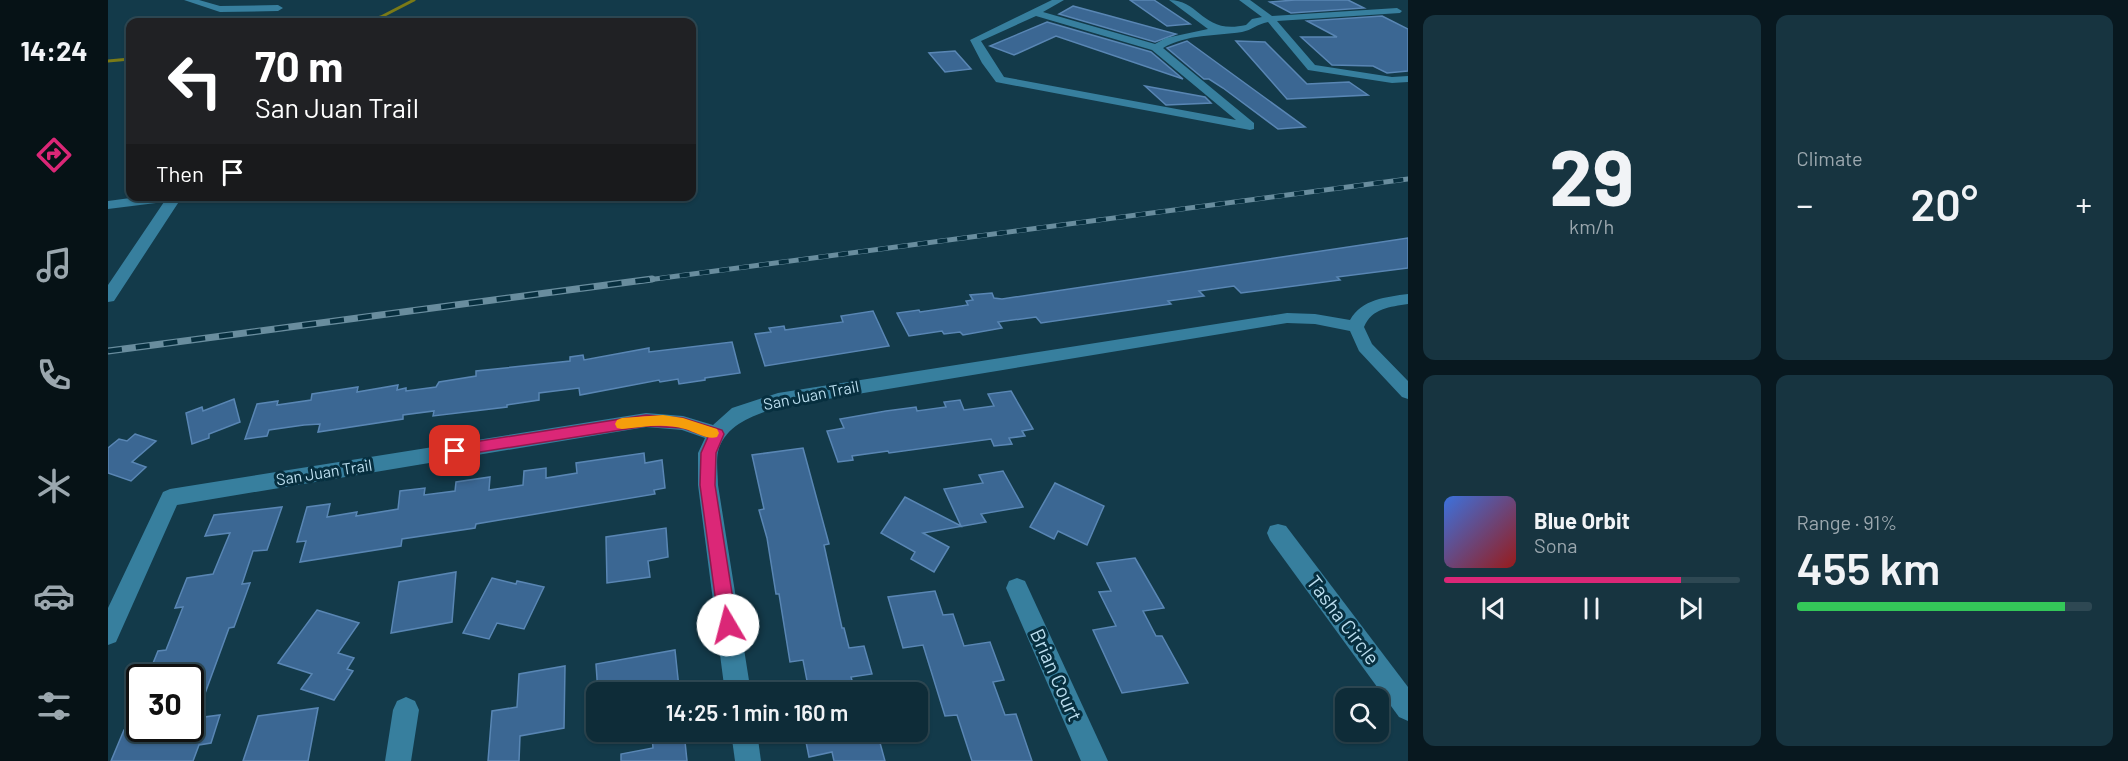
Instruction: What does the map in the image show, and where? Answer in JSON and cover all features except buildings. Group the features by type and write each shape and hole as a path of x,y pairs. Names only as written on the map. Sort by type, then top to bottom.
{"street":[{"path":"189,0 220,9 279,8"},
{"path":"1035,13 1156,48 1250,126 1200,120 1053,86 1000,80 987,63 975,40 1059,0"},
{"path":"1174,0 1216,30"},
{"path":"1244,0 1270,19 1312,68 1392,80 1408,79"},
{"path":"1374,0 1408,16"},
{"path":"1156,48 1170,40 1216,30 1249,27 1255,21 1397,11"},
{"path":"108,205 142,201"},
{"path":"108,297 172,201"},
{"path":"1408,299 1374,305 1363,312 1356,327 1365,347 1408,392"},
{"name":"San Juan Trail","path":"108,634 170,498 646,420 683,423 716,434 740,413 756,406 846,388 1287,318 1315,319 1356,327"},
{"path":"716,434 708,453 708,485 736,682"},
{"name":"Tasha Circle","path":"1278,533 1408,708"},
{"name":"Brian Court","path":"1017,588 1095,761"},
{"path":"398,761 406,710"},
{"path":"745,742 748,761"}],"waterway":[{"path":"377,18 414,0"},
{"path":"108,61 126,59"}],"railway":[{"path":"640,281 1408,179"},
{"path":"108,351 652,279"}],"slow traffic":[{"path":"622,424 663,420 683,423 712,433"}],"route":[{"path":"455,451 646,420 683,423 716,434 708,453 708,485 728,625"}]}
